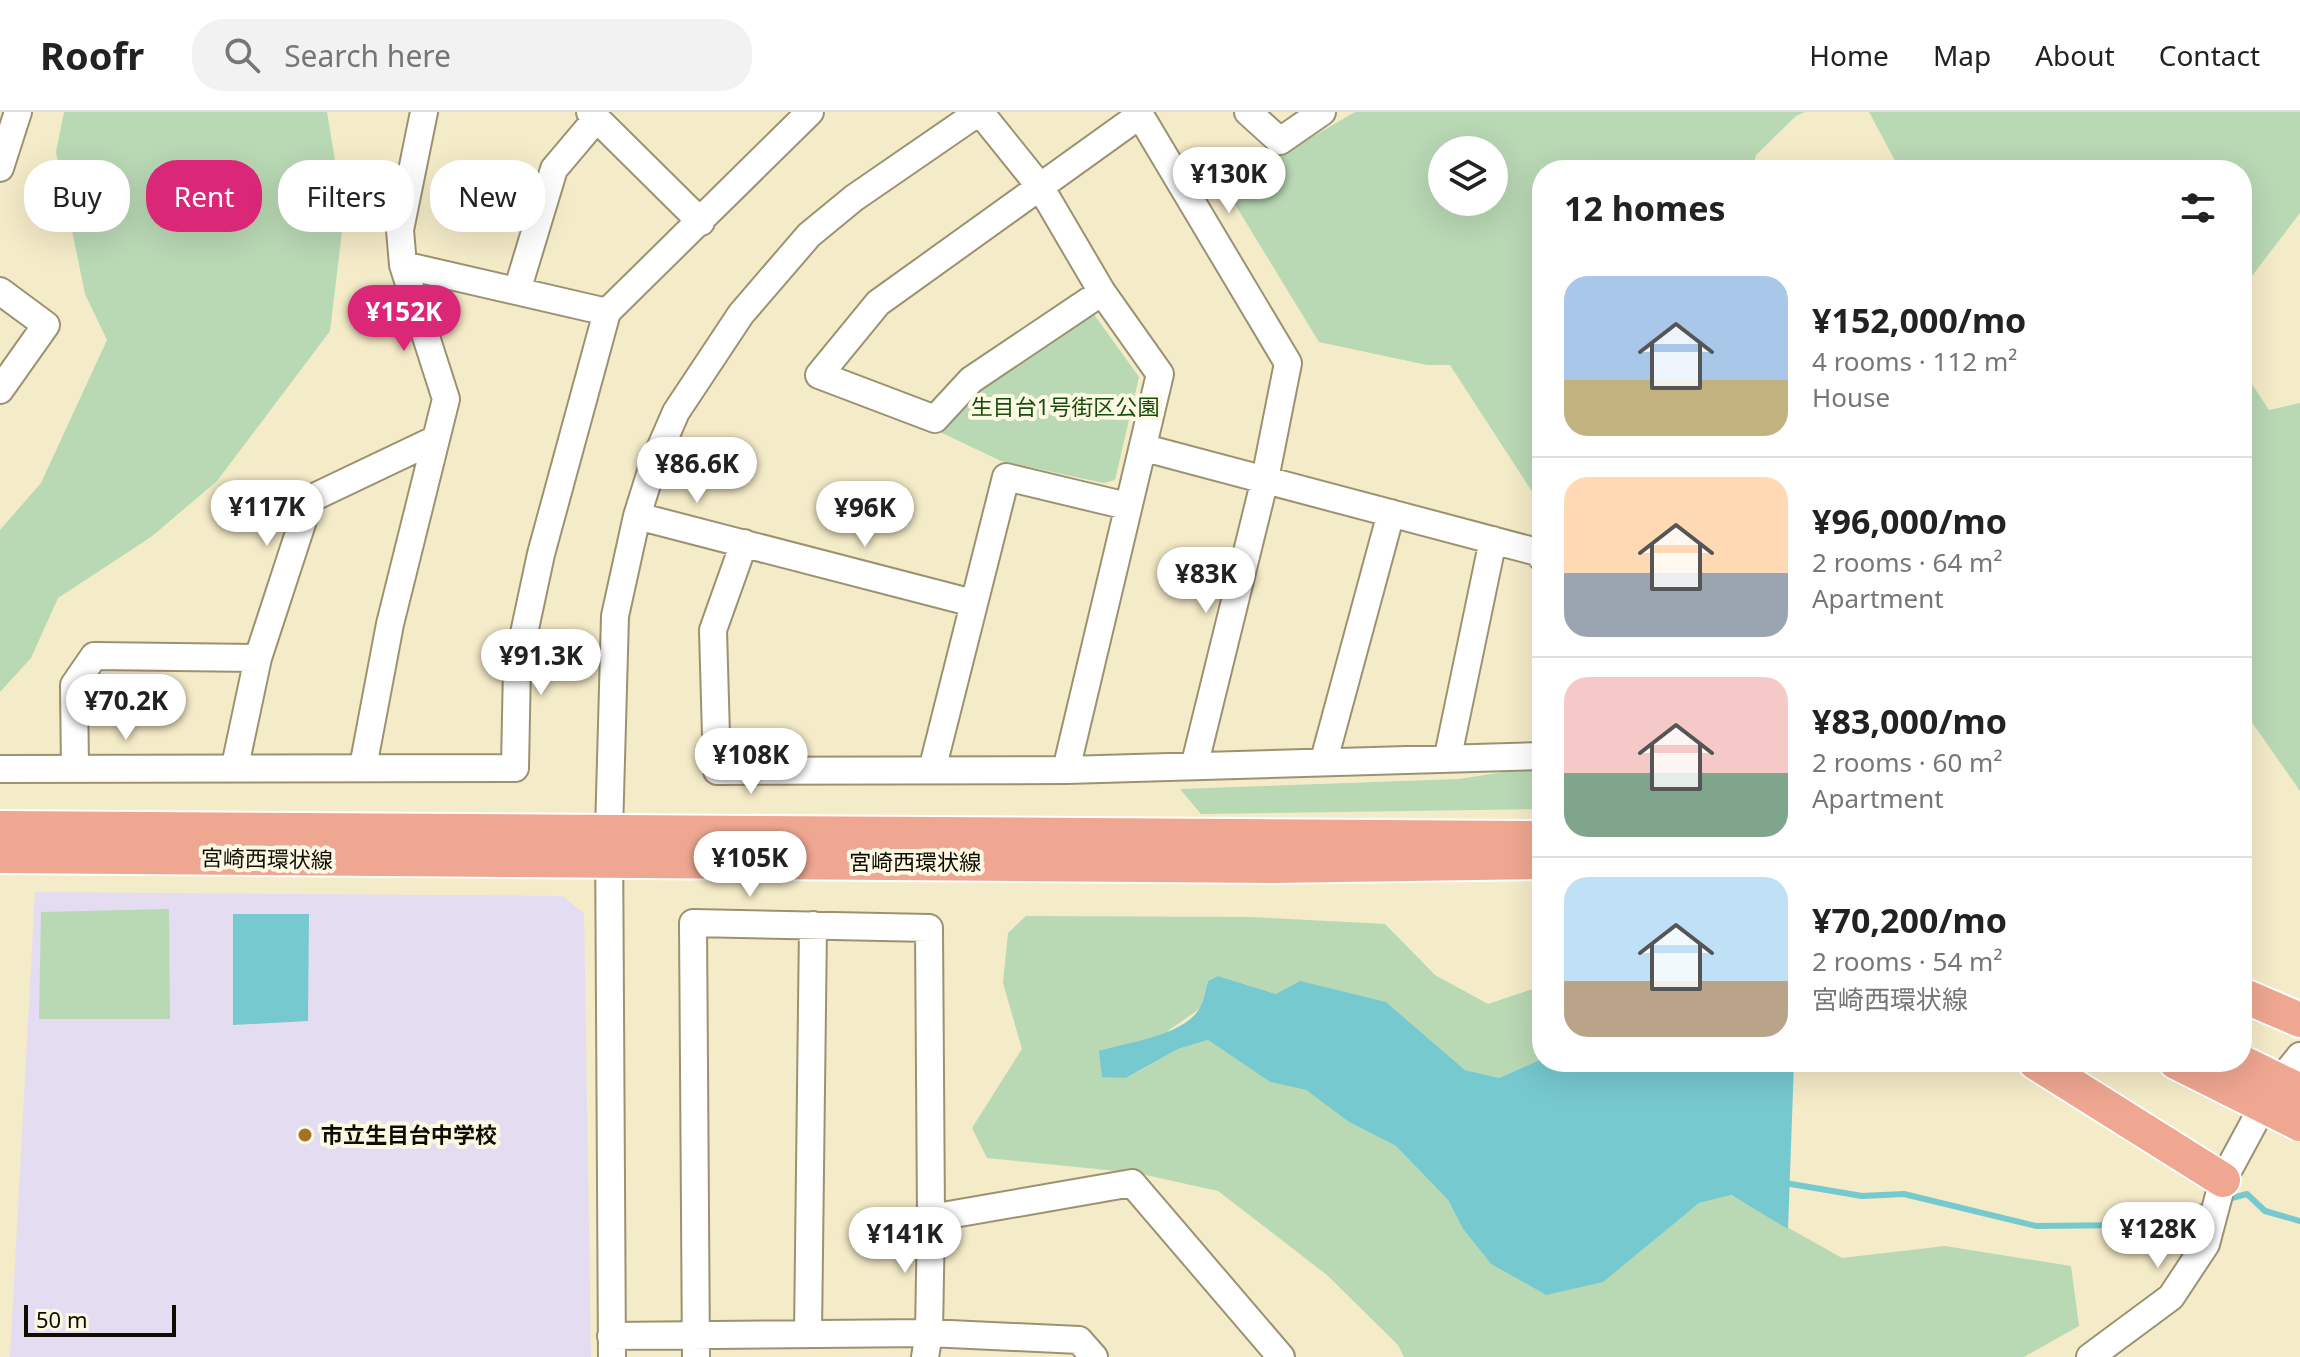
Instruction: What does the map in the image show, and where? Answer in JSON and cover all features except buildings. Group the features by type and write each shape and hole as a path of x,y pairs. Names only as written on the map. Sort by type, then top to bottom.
{"main road":[{"name":"宮崎西環状線","path":"0,828 941,861 1273,866 1532,862"},
{"name":"宮崎西環状線","path":"0,856 1532,838"},
{"path":"1273,866 1297,876 1532,880"},
{"path":"2252,999 2300,1020"},
{"path":"2051,1072 2223,1180"},
{"path":"2239,1072 2300,1091"},
{"path":"2239,1072 2300,1124"}],"street":[{"path":"0,168 18,112"},
{"path":"363,767 390,624 446,399 403,265 400,230 424,112"},
{"path":"0,769 235,766 515,768 517,666 541,554 607,312 810,112"},
{"path":"1066,770 1127,506 1145,448 1160,374 1102,292 1041,188 980,112 854,198 809,235 741,314 676,412 653,465 637,516 615,616 610,847 612,1347 696,1346 808,1334 927,1345 1079,1340 1094,1357"},
{"path":"1248,112 1280,141 1322,112"},
{"path":"517,291 554,169 593,115 701,222"},
{"path":"1102,292 971,380 935,419 819,375 878,303 1140,115 1288,363 1265,479 1195,763"},
{"path":"403,265 607,312"},
{"path":"0,291 46,325 0,390"},
{"path":"235,766 258,658 310,499 436,439"},
{"path":"1145,448 1532,551"},
{"path":"932,770 1006,477 1127,506"},
{"path":"1324,760 1391,513"},
{"path":"637,516 973,603"},
{"path":"1448,756 1493,540"},
{"path":"744,543 713,630 717,771 1066,770 1195,763 1532,756"},
{"path":"75,768 74,685 94,656 258,658"},
{"path":"696,1346 693,923 929,928 931,1218 927,1345"},
{"path":"808,1334 813,925"},
{"path":"2090,1357 2171,1297 2206,1244 2223,1180 2270,1093 2300,1056"},
{"path":"931,1218 1132,1183 1281,1357"}],"shaded area":[{"name":"市立生目台中学校","path":"35,892 563,896 584,914 591,1357 10,1357"}],"green space":[{"path":"64,112 327,112 335,160 278,160 278,232 342,232 330,331 217,481 151,537 58,598 31,658 0,692 0,530 41,483 107,340 85,294 72,232 130,232 130,160 58,160 56,152"},
{"path":"1355,112 1805,112 1796,116 1756,155 1755,160 1532,160 1532,492 1450,365 1427,365 1319,342 1225,188"},
{"path":"1869,112 2300,112 2300,213 2252,276 2252,160 1895,160"},
{"name":"生目台1号街区公園","path":"1093,313 1139,377 1115,480 1104,483 1001,461 940,432 941,426 976,386"},
{"path":"2252,384 2269,410 2300,403 2300,791 2252,722"},
{"path":"1532,768 1532,809 1201,814 1180,789 1459,779"},
{"path":"169,909 170,1019 39,1019 41,912"},
{"path":"1026,916 1251,917 1385,924 1435,975 1488,1004 1532,989 1532,1063 1499,1078 1465,1070 1386,1002 1276,994 1218,976 1208,981 1201,1008 1169,1030 1127,1078 1178,1049 1208,1040 1270,1082 1306,1090 1349,1122 1396,1146 1448,1200 1463,1229 1491,1264 1546,1295 1644,1246 1699,1203 1730,1195 1842,1258 1945,1246 2071,1266 2079,1326 2024,1357 1404,1357 1398,1345 1327,1275 1218,1191 1137,1173 987,1158 972,1128 1022,1049 1003,983 1008,933"}],"water":[{"path":"233,914 309,914 308,1021 233,1025"},
{"path":"1218,976 1276,994 1300,981 1386,1002 1465,1070 1499,1078 1532,1063 1532,1072 1794,1072 1788,1229 1731,1195 1699,1203 1603,1282 1546,1295 1491,1264 1463,1229 1448,1200 1396,1146 1349,1122 1306,1090 1270,1082 1208,1040 1178,1049 1126,1078 1102,1077 1099,1051 1166,1033 1189,1020 1203,1001 1208,981"}],"waterway":[{"path":"1785,1183 1862,1196 1904,1194 2036,1226 2129,1225 2210,1204"},
{"path":"2224,1200 2247,1194 2265,1211 2300,1221"}],"place":[{"name":"市立生目台中学校","path":"305,1135"}]}
